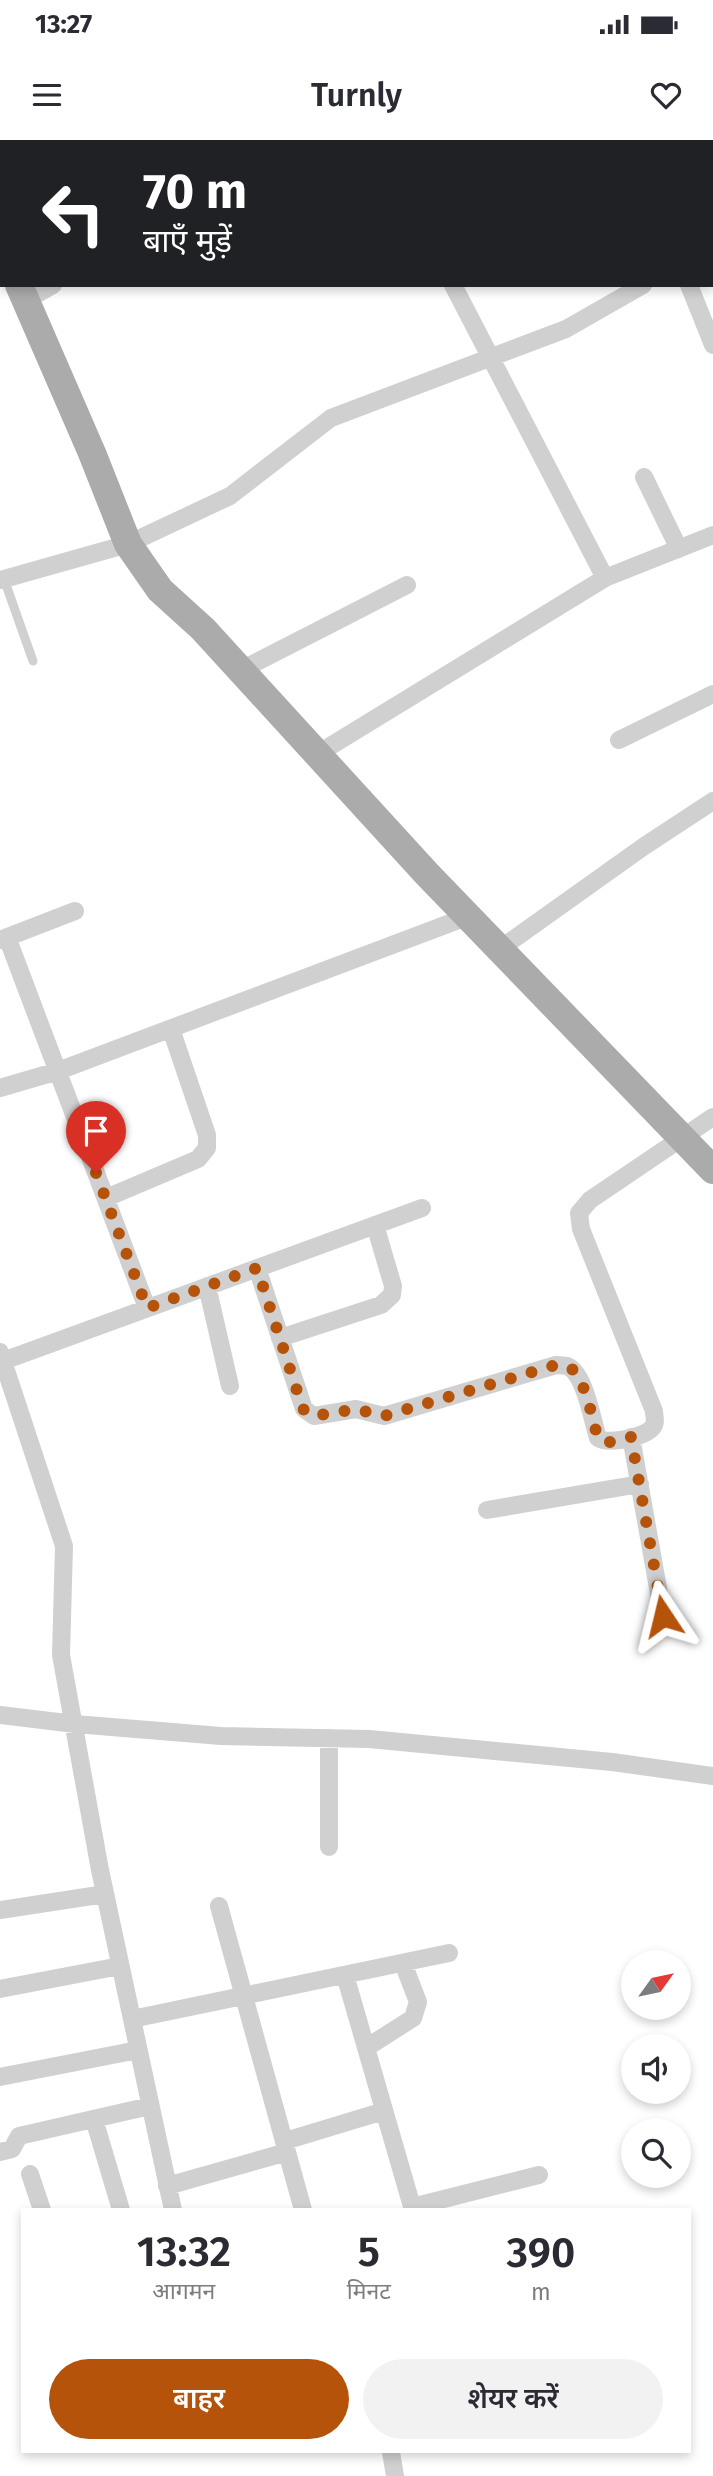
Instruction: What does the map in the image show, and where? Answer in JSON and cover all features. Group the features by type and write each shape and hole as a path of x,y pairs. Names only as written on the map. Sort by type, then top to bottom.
{"main road":[{"path":"22,293 92,453 128,544 160,590 202,629 427,874 713,1170"}],"street":[{"path":"22,293 45,287"},
{"path":"454,287 605,578"},
{"path":"2,580 128,544 230,496 331,418 566,329 640,287"},
{"path":"691,287 713,345"},
{"path":"644,477 679,549"},
{"path":"318,753 605,578 713,535"},
{"path":"241,670 407,585"},
{"path":"619,740 713,694"},
{"path":"500,949 643,847 713,801"},
{"path":"75,911 4,939 58,1071 147,1308"},
{"path":"0,1088 58,1071 469,916"},
{"path":"106,1198 198,1159 206,1147 207,1135 172,1029"},
{"path":"257,1268 303,1409 314,1416 356,1409 384,1416 556,1365 567,1366 581,1381 598,1438 604,1442 612,1442 631,1437 652,1428 655,1422 653,1411 580,1229 579,1213 590,1199 713,1116"},
{"path":"172,2208 105,1894 61,1656 64,1546 2,1356 147,1308 422,1208"},
{"path":"280,1338 381,1305 392,1295 393,1286 375,1225"},
{"path":"207,1286 230,1386"},
{"path":"631,1437 663,1616"},
{"path":"487,1510 640,1484"},
{"path":"0,1715 221,1736 369,1739 612,1762 713,1776"},
{"path":"329,1738 329,1847"},
{"path":"0,1910 105,1894"},
{"path":"219,1906 302,2208"},
{"path":"132,2019 449,1953"},
{"path":"366,2048 413,2018 418,2002 403,1963"},
{"path":"0,1989 120,1965"},
{"path":"345,1975 412,2208"},
{"path":"0,2077 138,2050"},
{"path":"0,2152 12,2148 19,2137 150,2106"},
{"path":"167,2186 384,2111"},
{"path":"94,2119 120,2208"},
{"path":"30,2174 41,2208"},
{"path":"416,2208 539,2175"},
{"path":"391,2453 395,2476"}],"lane":[{"path":"2,580 33,661"}],"route":[{"path":"96,1173 147,1308 257,1268 303,1409 314,1416 356,1409 384,1416 556,1365 567,1366 576,1373 581,1381 598,1438 604,1442 612,1442 631,1437 663,1616"}]}
